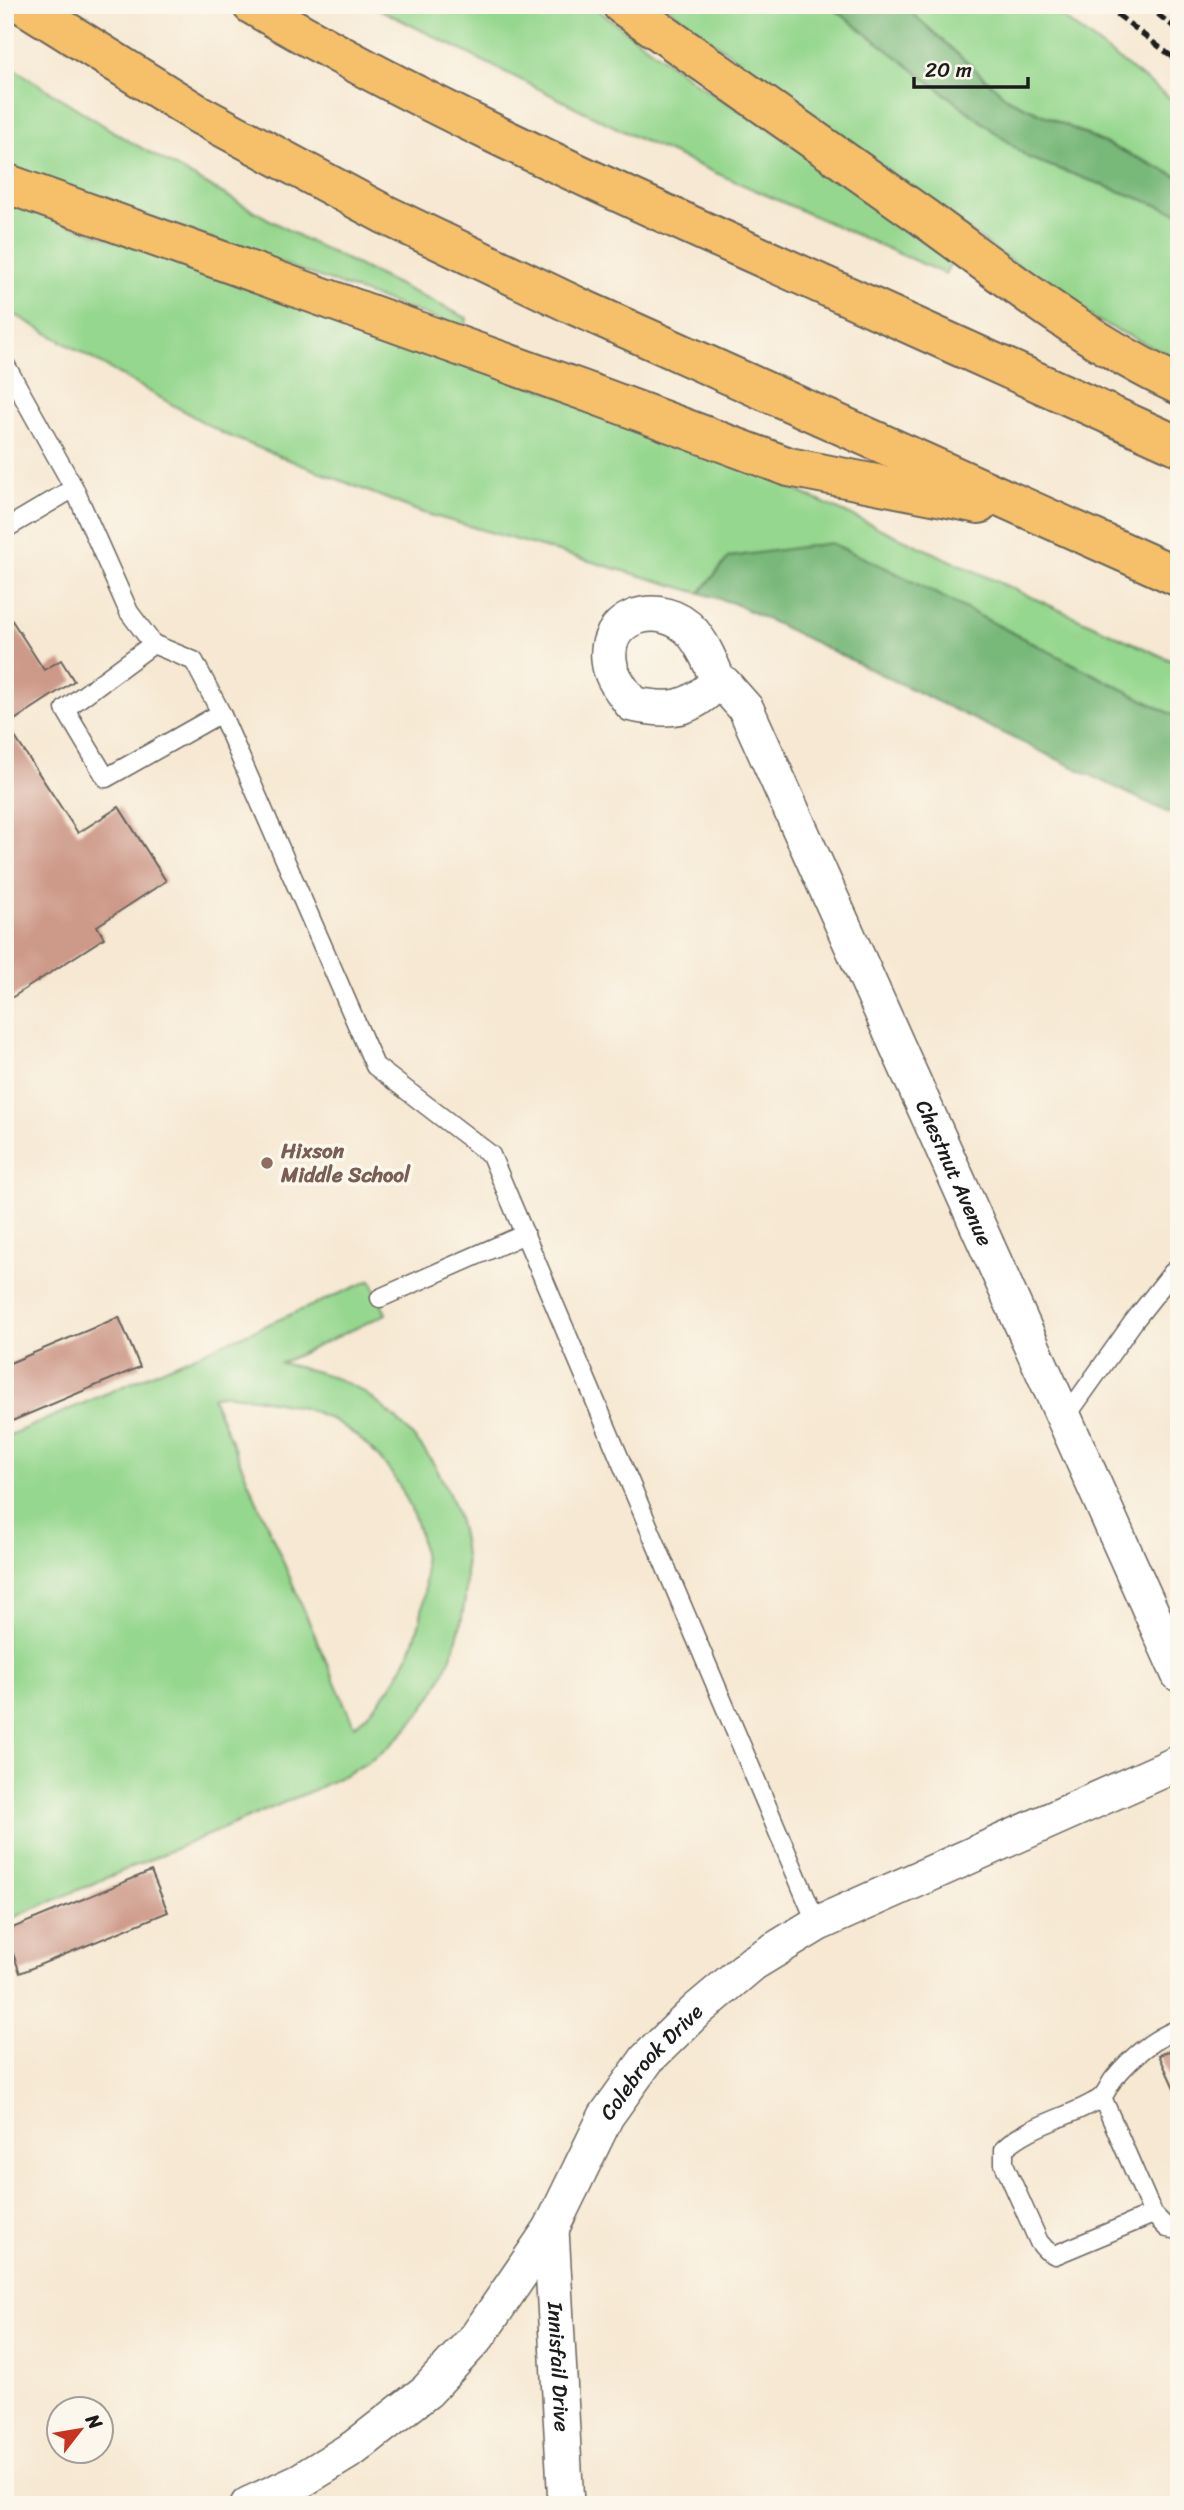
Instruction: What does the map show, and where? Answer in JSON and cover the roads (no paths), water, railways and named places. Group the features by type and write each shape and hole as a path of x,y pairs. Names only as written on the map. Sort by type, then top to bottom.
{"highway":[{"path":"24,5 198,114 384,214 576,306 1179,577"},
{"path":"252,5 312,40 465,120 620,194 1179,446"},
{"path":"622,5 923,218 1035,301 1150,372 1179,385"},
{"path":"5,183 789,467 1042,516"}],"street":[{"name":"Chestnut Avenue","path":"718,681 724,684 746,709 1179,1674"},
{"name":"Colebrook Drive","path":"248,2505 300,2481 354,2448 427,2391 477,2337 551,2229 606,2116 647,2059 695,2011 752,1963 817,1924 1179,1763"},
{"name":"Innisfail Drive","path":"551,2229 566,2505"}],"lane":[{"path":"5,364 74,488 129,612 153,644 194,661 222,713 375,1066 491,1155 817,1924"},
{"path":"5,529 74,488"},
{"path":"153,644 65,709 106,778 222,713"},
{"path":"380,1298 524,1234"},
{"path":"1065,1418 1134,1321 1179,1267"},
{"path":"1153,2214 1055,2255 1039,2242 1004,2164 1004,2149 1016,2137 1102,2097 1125,2065 1148,2046 1179,2029"},
{"path":"1102,2097 1153,2214 1167,2228 1179,2230"}],"railway":[{"path":"1105,5 1179,62"},
{"path":"1146,5 1179,31"}],"place":[{"name":"Hixson Middle School","path":"267,1163"}]}
